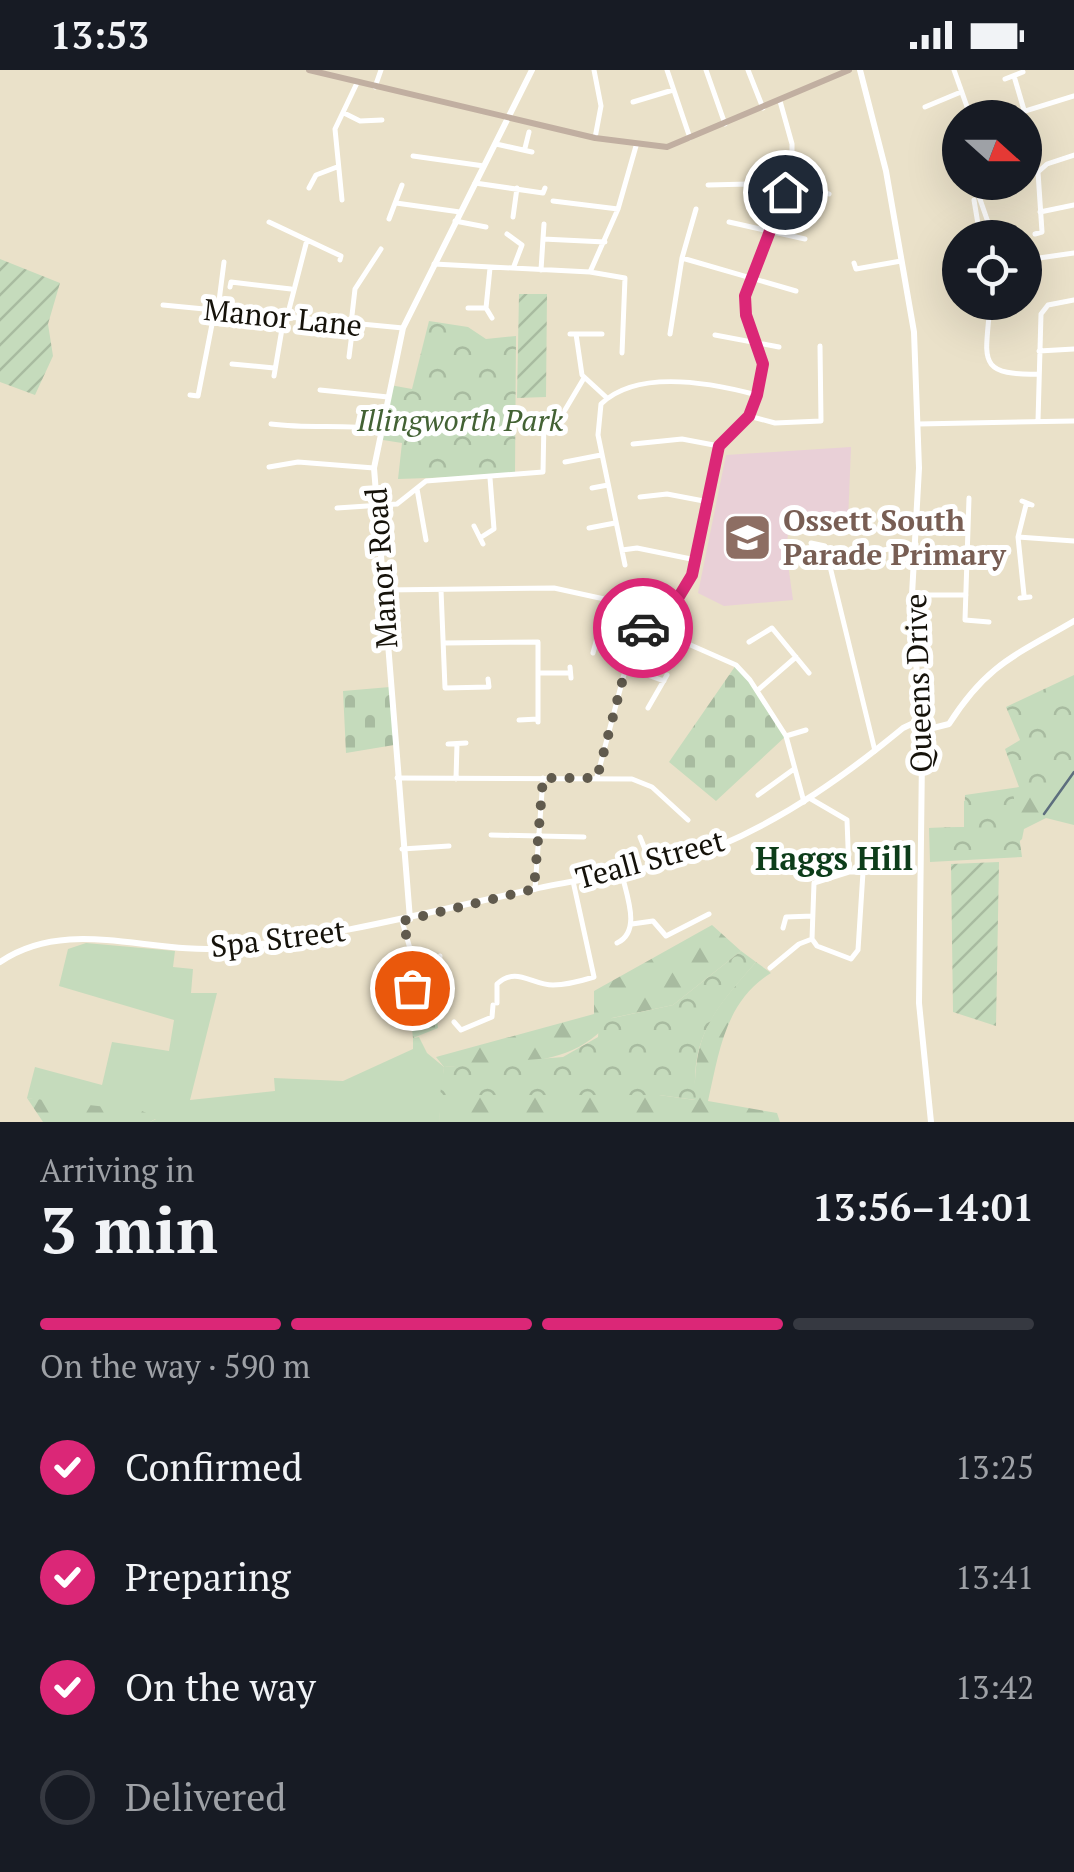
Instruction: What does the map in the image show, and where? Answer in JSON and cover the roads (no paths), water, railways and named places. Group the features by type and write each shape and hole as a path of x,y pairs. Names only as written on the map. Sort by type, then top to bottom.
{"main road":[{"path":"309,70 595,138 666,147 849,70"}],"street":[{"path":"375,86 382,70"},
{"name":"Manor Road","path":"406,920 374,468 403,328 532,70"},
{"path":"594,70 601,106 595,138"},
{"path":"666,70 690,138"},
{"path":"706,70 724,124"},
{"path":"748,70 763,108"},
{"name":"Queens Drive","path":"860,70 904,261 914,332 918,525 912,595 921,731 919,1002 932,1122"},
{"path":"954,70 963,100"},
{"path":"1005,78 1024,72"},
{"path":"1014,76 1021,100"},
{"path":"342,200 347,177 338,167 334,129 357,84"},
{"path":"632,102 674,90"},
{"path":"924,106 960,92"},
{"path":"1042,105 1074,96"},
{"path":"660,628 687,586 696,560 719,446 749,416 757,395 763,364 745,305 750,279 772,231 794,154 780,101"},
{"path":"344,113 379,121 377,133"},
{"path":"495,144 528,151 529,132"},
{"path":"590,272 618,209 636,146"},
{"path":"1041,220 1037,179 1041,167 1074,155"},
{"path":"413,156 484,166"},
{"path":"309,188 314,173 338,167"},
{"path":"788,177 828,194"},
{"path":"476,182 543,193 544,188"},
{"path":"716,195 712,185 749,184 785,192"},
{"path":"389,219 402,185"},
{"path":"513,217 517,188"},
{"path":"553,201 618,209"},
{"path":"396,202 460,212"},
{"path":"1040,212 1074,205"},
{"path":"670,334 678,309 682,258 696,221 696,209"},
{"path":"455,221 486,227"},
{"path":"269,222 342,256 340,260"},
{"path":"728,222 805,239"},
{"path":"540,270 544,224"},
{"path":"507,234 522,245 514,267"},
{"path":"237,374 235,365 274,372 291,289 308,240"},
{"path":"543,240 604,242"},
{"path":"349,357 355,289 381,249"},
{"path":"1042,258 1074,253"},
{"path":"682,258 796,292"},
{"path":"854,263 856,269 904,261"},
{"path":"190,395 198,396 224,262"},
{"path":"434,264 590,272 625,278 622,353"},
{"path":"490,268 486,308 492,318"},
{"path":"230,287 231,282 291,289"},
{"path":"1038,420 1044,308 1074,300"},
{"name":"Manor Lane","path":"163,305 403,328"},
{"path":"468,308 486,308"},
{"path":"989,320 988,352 993,368 1005,375 1039,374"},
{"path":"602,334 573,334 584,378 608,398"},
{"path":"716,335 779,347"},
{"path":"749,416 775,423 821,422 820,346"},
{"path":"1039,351 1074,349"},
{"path":"566,410 584,378"},
{"path":"625,565 596,420 608,398 620,391 668,384 757,395"},
{"path":"320,390 388,397"},
{"path":"337,508 397,504 426,481 543,472 544,420"},
{"path":"918,424 1074,420"},
{"path":"271,424 318,430 334,423 381,429"},
{"path":"633,444 682,439 719,446"},
{"path":"565,462 602,455"},
{"path":"270,466 298,462 374,468"},
{"path":"483,536 494,529 496,520 490,478"},
{"path":"592,488 608,485"},
{"path":"417,489 426,541"},
{"path":"640,497 667,494 709,502"},
{"path":"969,498 965,620 989,622"},
{"path":"1025,597 1018,538 1027,504"},
{"path":"589,528 617,522"},
{"path":"918,525 968,526"},
{"path":"474,526 483,536 484,544"},
{"path":"1018,538 1074,541"},
{"path":"810,543 825,546 874,751"},
{"path":"829,560 916,544"},
{"path":"622,550 637,548 696,560"},
{"path":"381,590 554,588 608,596 660,628 736,666 758,690 786,736 794,770 808,801 847,820 848,872"},
{"path":"442,590 445,688 489,687 488,680"},
{"path":"912,595 966,596"},
{"path":"593,653 608,596"},
{"path":"597,778 626,667 648,619"},
{"path":"921,731 949,724 968,693 998,663 1074,622"},
{"path":"749,642 772,628 809,673"},
{"path":"444,643 538,642 538,720 518,720"},
{"path":"758,690 796,657"},
{"path":"626,667 666,678 648,708"},
{"path":"538,674 570,673"},
{"name":"Teall Street","path":"406,920 719,846 808,801 920,720"},
{"path":"786,736 806,730"},
{"path":"797,732 800,741"},
{"path":"448,744 466,743"},
{"path":"456,779 457,744"},
{"path":"758,795 794,770"},
{"path":"397,778 643,781 688,820"},
{"path":"534,889 543,778"},
{"path":"491,835 584,837"},
{"path":"644,839 651,864"},
{"path":"402,848 449,846"},
{"path":"617,943 625,940 632,924 620,870"},
{"path":"863,872 857,955 848,957 817,946 812,939 813,916 816,880 863,872"},
{"path":"454,1022 461,1030 492,1016 498,984 509,977 526,976 547,986 594,977 573,880"},
{"path":"782,928 786,917 813,916"},
{"path":"632,924 653,921 666,936 706,919"},
{"path":"406,920 412,988"},
{"name":"Spa Street","path":"0,962 27,944 60,937 228,948 406,920"},
{"path":"770,968 799,944 812,939"},
{"path":"412,969 442,967 440,956"}],"waterway":[{"path":"1044,814 1074,772"}],"place":[{"name":"Ossett South Parade Primary","path":"748,537"}],"district":[{"name":"Haggs Hill","path":"834,858"}],"park label":[{"name":"Illingworth Park","path":"460,420"}]}
